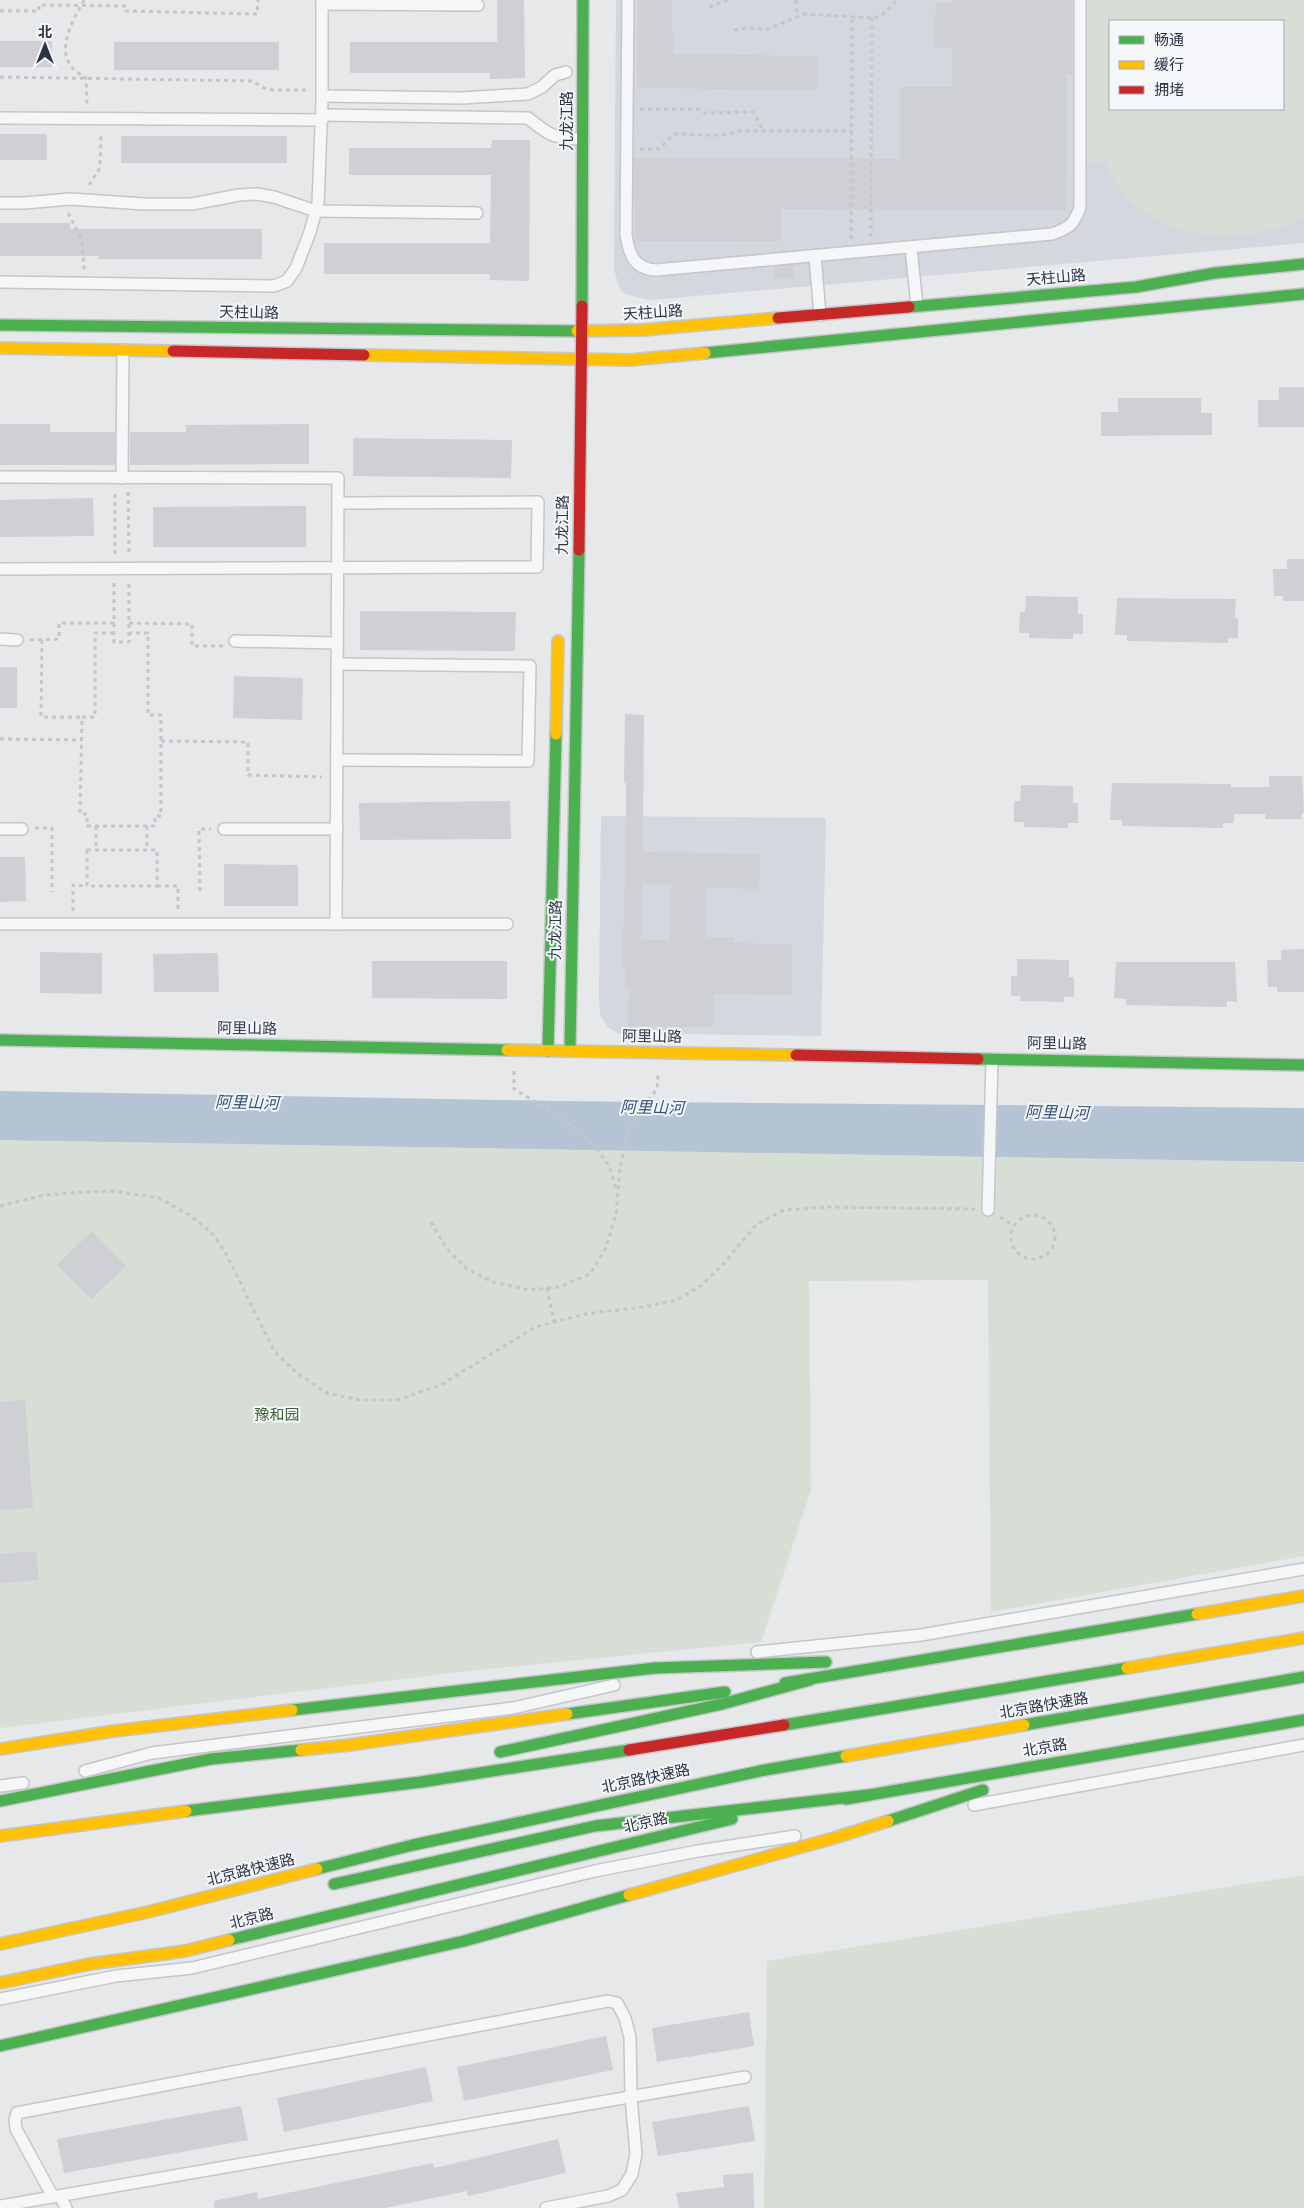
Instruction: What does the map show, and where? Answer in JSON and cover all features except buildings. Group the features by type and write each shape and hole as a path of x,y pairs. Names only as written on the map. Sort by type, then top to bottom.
{"main road":[{"name":"九龙江路","path":"570,1051 582,359 583,0"},
{"name":"天柱山路","path":"0,325 565,327 582,331 643,330 1136,287 1216,273 1304,264"},
{"path":"0,348 565,364 582,359 630,360 1304,294"},
{"path":"565,327 565,364"},
{"name":"九龙江路","path":"548,1051 559,626"},
{"name":"阿里山路","path":"0,1040 1304,1065"},
{"path":"0,1801 211,1759 349,1746 810,1680 1304,1596"},
{"name":"北京路快速路","path":"0,1836 75,1824 415,1782 768,1729 1304,1638"},
{"path":"0,1749 114,1731 655,1668 950,1657"},
{"name":"北京路快速路","path":"0,1944 148,1912 413,1845 776,1769 1304,1676"},
{"path":"490,1753 584,1735 722,1704 810,1680"},
{"name":"北京路","path":"2,1983 90,1964 185,1951 721,1822 1304,1720"},
{"path":"0,2046 464,1941 834,1838 1094,1756"},
{"path":"324,1887 595,1826 718,1810 869,1795"},
{"path":"75,1824 208,1796"},
{"path":"69,1929 172,1918"}],"lane":[{"path":"628,0 626,235 631,257 641,268 656,270 1052,234 1067,228 1076,219 1080,207 1080,0"},
{"path":"0,282 274,286 287,281 296,268 316,211 322,118 322,2 478,4"},
{"path":"322,94 462,98 528,94 542,87 555,75 566,72"},
{"path":"0,118 528,118 551,136 566,139 583,139"},
{"path":"0,203 94,199 144,204 192,204 239,195 257,194 274,197 316,211 477,213"},
{"path":"911,247 917,306"},
{"path":"816,256 820,315"},
{"path":"122,478 123,350"},
{"path":"0,477 338,478 336,924"},
{"path":"0,569 537,567 538,502 338,504"},
{"path":"0,639 17,640"},
{"path":"235,642 337,643"},
{"path":"337,664 530,666 528,761 337,760"},
{"path":"0,829 22,828"},
{"path":"224,829 337,829"},
{"path":"0,924 507,924"},
{"path":"988,1210 992,1059"},
{"path":"0,1739 189,1713 477,1678 921,1635 1304,1569"},
{"path":"78,1773 152,1753 514,1708 688,1667"},
{"path":"5,1998 116,1976 192,1968 595,1871 1304,1745"},
{"path":"0,1786 49,1779"},
{"path":"66,2208 16,2129 15,2120 17,2113 608,2001 617,2003 625,2018 630,2037 630,2097 636,2154 632,2174 628,2184 622,2190 608,2196 546,2208"},
{"path":"0,2206 745,2077"}],"path":[{"path":"84,0 70,26 67,39 67,56 70,66 86,78"},
{"path":"0,11 39,11 39,4 126,6 126,11 257,14 258,0"},
{"path":"709,7 728,0"},
{"path":"796,0 797,17"},
{"path":"734,30 748,28 768,29 804,14 872,18 881,16 894,4 895,0"},
{"path":"851,252 852,17"},
{"path":"870,251 872,18"},
{"path":"0,77 252,80 266,89 322,94"},
{"path":"86,78 88,118 101,131 102,141 100,168 94,180 86,188"},
{"path":"627,109 697,109 705,113 753,112 764,131"},
{"path":"627,150 659,149 674,134 693,133 702,136 727,135 738,131 852,131"},
{"path":"61,199 82,240 84,283"},
{"path":"122,478 129,568 128,642 114,642 114,568 122,478"},
{"path":"17,640 59,639 59,623 114,623"},
{"path":"128,623 192,624 192,646 230,646 235,642"},
{"path":"42,640 41,716 95,716 95,633 114,633"},
{"path":"82,717 80,814 87,814 86,826 155,826 155,816 161,816 161,715 148,715 148,633 128,633"},
{"path":"0,739 81,740"},
{"path":"161,741 248,742 248,775 337,777"},
{"path":"96,826 96,850"},
{"path":"147,826 147,850"},
{"path":"22,828 52,828 52,892"},
{"path":"200,891 199,828 224,829"},
{"path":"87,886 87,850 157,850 157,886"},
{"path":"73,924 73,885 178,886 178,924"},
{"path":"514,1089 551,1111 583,1134 606,1162 617,1192"},
{"path":"431,1222 447,1249 467,1269 493,1282 530,1290 559,1287 590,1274 606,1248 616,1214 620,1167 627,1135 638,1113 657,1089"},
{"path":"0,1206 45,1195 83,1192 112,1191 159,1198 210,1232 224,1250 274,1351 297,1373 327,1393 360,1400 397,1400 441,1385 535,1326 585,1314 644,1308 677,1300 702,1285 723,1264 756,1224 784,1210 828,1207 988,1210 1014,1226"},
{"path":"1029,1216 1044,1218 1054,1232 1052,1247 1042,1257 1034,1259 1022,1256 1012,1244 1011,1237 1014,1226 1022,1218 1029,1216"},
{"path":"547,1288 554,1322"}],"shaded area":[{"path":"616,0 1304,0 1304,243 650,300 625,294 619,287 614,269"},
{"path":"601,816 826,818 821,1036 617,1033 608,1027 600,1015 599,994"}],"green space":[{"path":"1086,0 1304,0 1304,218 1277,228 1248,234 1219,235 1191,232 1164,223 1140,209 1120,189 1105,162 1086,162"},
{"name":"豫和园","path":"0,1135 1049,1154 1304,1163 1304,1556 991,1612 988,1280 809,1281 811,1490 761,1642 468,1671 0,1728"},
{"path":"1304,1875 1304,2208 764,2208 767,1961"}],"water":[{"name":"阿里山河","path":"0,1091 557,1101 1304,1108 1304,1162 0,1140"}],"traffic: fast":[{"path":"582,306 583,0"},
{"path":"909,307 1136,287 1215,273 1304,264"},
{"path":"705,353 1304,294"},
{"path":"0,325 577,331"},
{"path":"570,1051 579,550"},
{"path":"548,1051 556,734"},
{"path":"0,1040 507,1050"},
{"path":"978,1059 1304,1065"},
{"path":"785,1683 1197,1614"},
{"path":"292,1710 655,1668 826,1662"},
{"path":"784,1725 1127,1668"},
{"path":"1024,1725 1304,1677"},
{"path":"500,1752 722,1704 810,1680"},
{"path":"567,1714 725,1692"},
{"path":"846,1799 1304,1720"},
{"path":"0,1801 211,1759 301,1750"},
{"path":"186,1811 421,1782 629,1750"},
{"path":"317,1869 413,1845 765,1770 846,1756"},
{"path":"888,1821 983,1790"},
{"path":"334,1884 595,1826 869,1795"},
{"path":"229,1940 732,1819"},
{"path":"0,2046 464,1941 629,1895"}],"traffic: slow":[{"path":"577,331 643,330 778,318"},
{"path":"0,348 173,351"},
{"path":"364,355 630,360 705,353"},
{"path":"556,734 558,641"},
{"path":"507,1050 796,1055"},
{"path":"1197,1614 1304,1596"},
{"path":"1127,1668 1304,1638"},
{"path":"0,1749 114,1731 292,1710"},
{"path":"301,1750 567,1714"},
{"path":"846,1756 1024,1725"},
{"path":"0,1836 186,1811"},
{"path":"629,1895 834,1838 888,1821"},
{"path":"0,1944 148,1912 317,1869"},
{"path":"0,1983 90,1964 185,1951 229,1940"}],"traffic: jam":[{"path":"579,550 582,306"},
{"path":"778,318 909,307"},
{"path":"173,351 364,355"},
{"path":"796,1055 978,1059"},
{"path":"629,1750 784,1725"}]}
